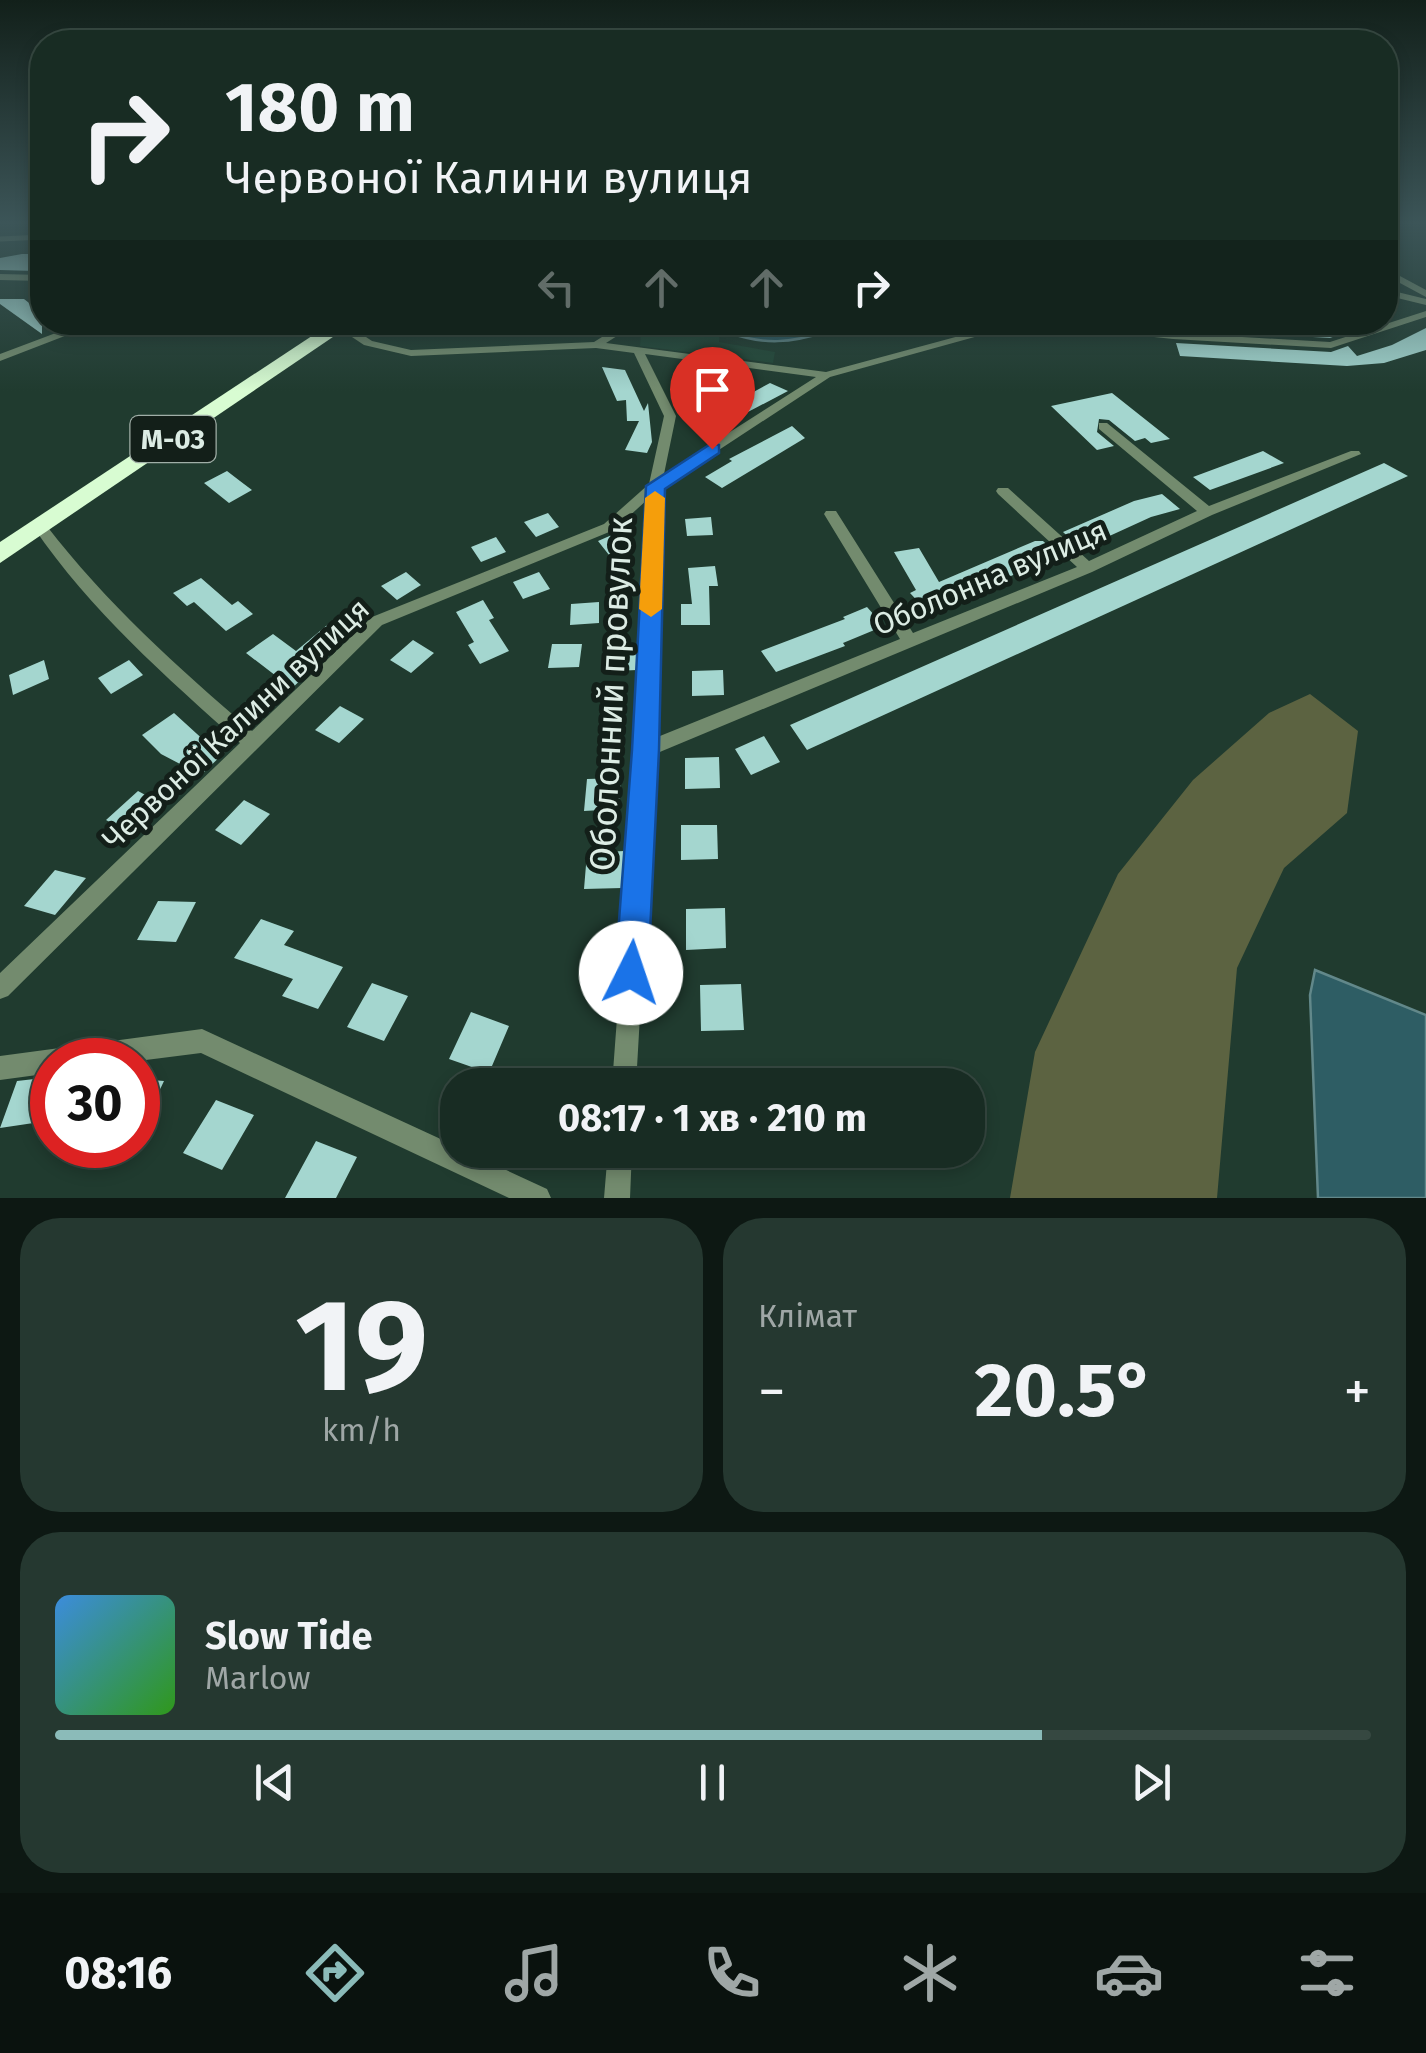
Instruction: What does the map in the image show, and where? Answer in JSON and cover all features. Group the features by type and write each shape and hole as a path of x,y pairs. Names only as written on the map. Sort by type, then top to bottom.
{"highway":[{"name":"М-03","path":"0,554 327,335"}],"street":[{"path":"1399,279 1426,294"},
{"path":"1398,295 1426,302"},
{"path":"1398,323 1426,314"},
{"path":"0,358 61,335"},
{"path":"360,335 378,346 411,353 596,344 826,375"},
{"path":"596,344 612,335"},
{"name":"Червоної Калини вулиця","path":"0,988 377,620 609,527 656,486 826,375 975,335"},
{"path":"1163,335 1331,344 1360,335"},
{"name":"Оболонний провулок","path":"625,1068 646,750 656,486 670,416 638,350"},
{"path":"1103,426 1208,512"},
{"name":"Оболонна вулиця","path":"646,750 1086,568 1208,512 1355,454"},
{"path":"1002,491 1086,568"},
{"path":"831,514 910,642"},
{"path":"41,528 78,580 157,660 252,742"},
{"path":"160,1046 202,1041 538,1198"},
{"path":"0,1068 30,1064"},
{"path":"617,1198 619,1168"}],"shaded area":[{"path":"641,335 719,335 719,342 775,352 773,363 640,346"},
{"path":"1310,694 1358,731 1347,813 1284,868 1237,968 1217,1198 1010,1198 1035,1052 1118,874 1193,780 1269,713"}],"water":[{"path":"736,335 813,335 766,341"},
{"path":"1315,970 1426,1015 1426,1198 1318,1198 1310,995"}],"building":[{"path":"0,299 24,299 30,304 30,325 0,304"},
{"path":"1426,328 1426,350 1384,363 1347,366 1180,356 1176,343 1331,352 1348,346 1357,356"},
{"path":"1278,335 1338,335 1330,338"},
{"path":"602,367 625,370 644,411 648,403 652,442 647,453 625,450 639,421 627,421 626,400 617,401"},
{"path":"697,373 737,401 770,383 788,391 710,432 695,422 718,410 679,381"},
{"path":"1112,393 1170,439 1135,441 1109,420 1099,419 1097,432 1114,446 1097,450 1051,406"},
{"path":"792,426 805,438 722,488 705,477 732,461 729,459"},
{"path":"1263,451 1284,463 1210,490 1193,477"},
{"path":"1384,463 1408,476 807,750 790,725"},
{"path":"227,471 252,490 229,503 204,483"},
{"path":"1162,494 1180,509 1151,517 1081,549 1063,532 1134,501"},
{"path":"548,513 559,527 536,537 524,522"},
{"path":"711,517 713,535 687,536 685,519"},
{"path":"621,531 633,546 609,555 598,541"},
{"path":"496,537 506,552 481,562 471,547"},
{"path":"1043,541 1059,556 927,611 910,593 916,590 894,552 919,548 939,582"},
{"path":"715,566 718,586 709,586 710,625 681,625 681,604 692,604 688,568"},
{"path":"406,572 421,585 397,600 381,586"},
{"path":"539,572 550,589 523,599 513,582"},
{"path":"201,578 232,605 238,601 253,614 226,631 194,602 187,606 173,593"},
{"path":"483,600 494,618 489,620 509,651 480,664 468,645 474,642 456,612"},
{"path":"599,602 599,623 570,625 571,604"},
{"path":"867,607 884,626 843,643 845,646 776,672 761,651 845,619"},
{"path":"332,621 352,631 288,692 274,684 280,679 246,653 273,634 296,651"},
{"path":"413,640 434,653 411,673 390,660"},
{"path":"552,644 582,644 579,667 548,668"},
{"path":"616,647 638,647 637,670 614,671"},
{"path":"44,660 49,679 13,695 9,675"},
{"path":"129,660 143,675 111,694 98,678"},
{"path":"723,670 724,695 692,696 692,671"},
{"path":"340,706 364,719 339,743 315,730"},
{"path":"174,713 208,744 212,740 229,748 201,775 161,754 142,735"},
{"path":"764,736 780,762 751,775 735,749"},
{"path":"719,757 720,788 685,789 685,758"},
{"path":"621,778 619,809 584,811 587,779"},
{"path":"138,791 162,804 131,834 106,820"},
{"path":"244,800 270,814 241,845 215,830"},
{"path":"681,825 717,825 718,859 681,860"},
{"path":"624,851 622,888 584,889 587,853"},
{"path":"55,870 86,878 55,915 24,906"},
{"path":"158,901 196,902 176,942 137,940"},
{"path":"725,908 726,948 686,950 686,909"},
{"path":"261,919 294,931 284,945 343,967 318,1009 282,996 293,979 234,958"},
{"path":"372,983 408,996 384,1041 347,1027"},
{"path":"741,984 744,1030 701,1031 700,985"},
{"path":"471,1012 509,1026 491,1068 475,1068 449,1059"},
{"path":"30,1080 30,1124 0,1128 17,1081"},
{"path":"216,1100 254,1115 222,1170 183,1153"},
{"path":"316,1141 357,1157 336,1198 285,1198"}],"slow traffic":[{"path":"651,609 655,498"}],"route":[{"path":"631,973 646,750 656,486 712,449"}]}
